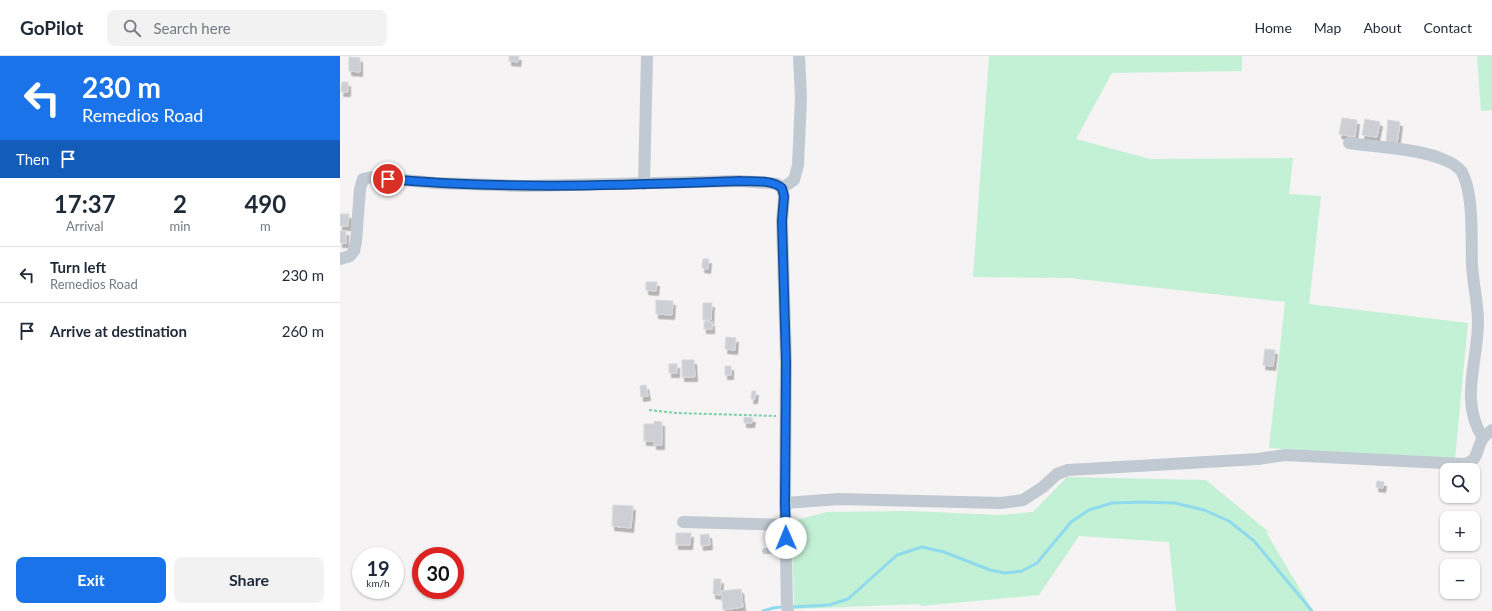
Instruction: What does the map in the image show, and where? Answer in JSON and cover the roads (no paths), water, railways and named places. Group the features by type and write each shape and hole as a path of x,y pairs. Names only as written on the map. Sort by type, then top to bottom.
{"street":[{"path":"644,184 647,56"},
{"path":"782,188 794,180 798,165 802,98 799,56"},
{"path":"785,503 839,499 1001,503 1023,500 1043,487 1057,474 1068,470 1258,459 1285,455 1463,464 1470,463 1477,456 1488,434 1476,427 1472,413 1471,385 1478,322 1472,266 1468,191 1461,171 1448,161 1423,153 1349,144"},
{"path":"340,259 350,256 354,251 360,188 363,179 372,177 435,183 526,186 739,181 777,184 782,188 784,196 782,221 786,362 785,503 788,611"},
{"path":"683,522 786,525"}],"lane":[{"path":"765,551 786,552"}],"waterway":[{"path":"792,607 829,605 848,599 897,555 922,547 944,552 990,570 1005,573 1022,571 1037,563 1071,522 1089,510 1112,503 1143,502 1175,503 1204,510 1229,521 1254,541 1312,611"},
{"path":"763,611 781,607"}]}
